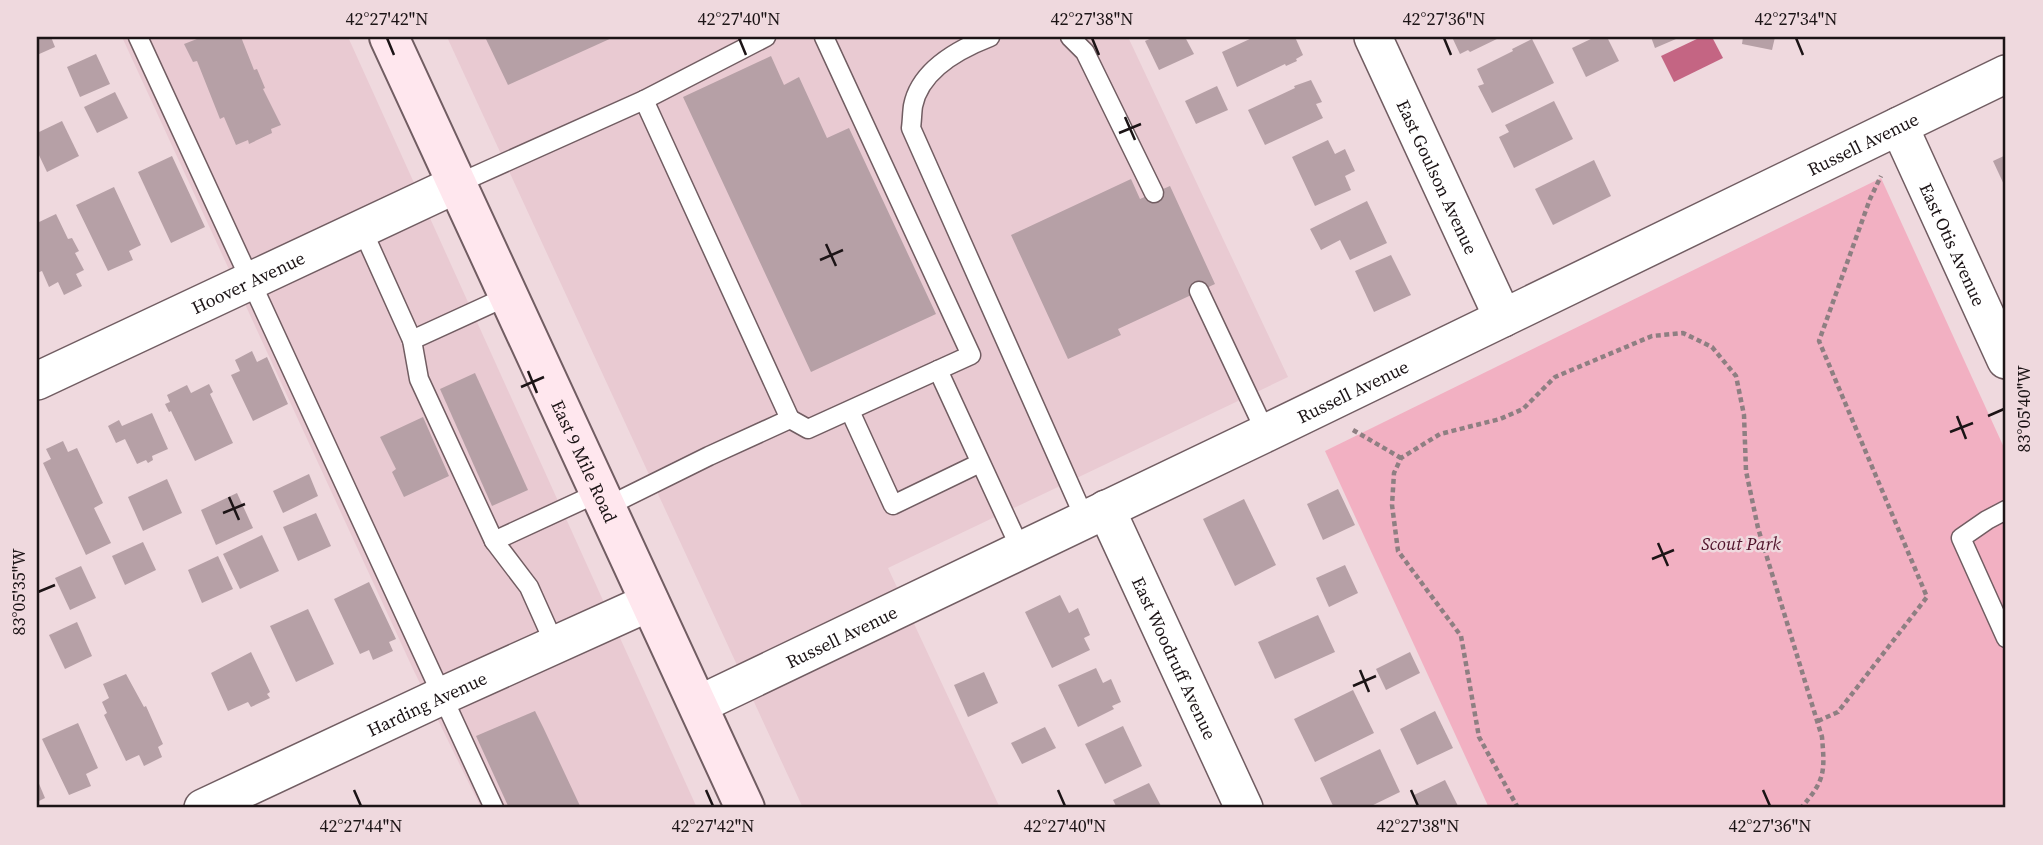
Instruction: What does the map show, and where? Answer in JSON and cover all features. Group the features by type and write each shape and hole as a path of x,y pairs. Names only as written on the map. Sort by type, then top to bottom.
{"main road":[{"name":"East 9 Mile Road","path":"389,37 745,808"}],"street":[{"name":"East Goulson Avenue","path":"1373,37 1503,318"},
{"name":"Russell Avenue","path":"698,705 2006,74"},
{"name":"East Otis Avenue","path":"1899,126 2006,360"},
{"name":"Hoover Avenue","path":"37,381 457,184"},
{"name":"East Woodruff Avenue","path":"1095,514 1244,808"},
{"name":"Harding Avenue","path":"203,808 650,602"}],"lane":[{"path":"138,37 494,808"},
{"path":"457,184 644,100 766,37"},
{"path":"644,100 790,419 808,429 971,355 824,37"},
{"path":"990,37 950,57 926,79 914,104 911,128 1095,514"},
{"path":"1070,37 1085,52 1154,193"},
{"path":"362,229 412,340 419,379 494,541 529,587 555,645"},
{"path":"1199,291 1266,433"},
{"path":"412,340 508,296"},
{"path":"939,370 1021,550"},
{"path":"850,411 893,505 981,463"},
{"path":"494,541 603,500 790,419"},
{"path":"2006,510 1961,538 2006,638"}],"path":[{"path":"1818,721 1838,712 1927,597 1819,341 1882,174"},
{"path":"1518,808 1479,737 1461,636 1398,551 1392,505 1394,474 1401,458 1440,434 1500,419 1523,409 1555,377 1651,336 1683,334 1712,347 1736,376 1744,415 1746,471 1758,528 1822,737 1825,771 1814,793 1801,808"},
{"path":"1351,428 1401,458"}],"shaded area":[{"path":"122,37 348,37 697,808 481,808 413,669"},
{"path":"447,37 1128,37 1288,377 888,568 1000,808 803,808"},
{"path":"1701,37 1712,37 1723,58 1674,82 1661,56"}],"green space":[{"name":"Scout Park","path":"1881,178 2006,452 2006,808 1489,808 1325,451"}],"building":[{"path":"37,37 51,37 55,47 37,55"},
{"path":"202,37 241,37 281,125 271,129 272,133 249,144 248,140 236,145 224,117 220,119 197,61 193,62 184,44"},
{"path":"485,37 614,37 508,85"},
{"path":"1154,37 1185,37 1194,54 1159,70 1145,41"},
{"path":"1254,37 1295,37 1303,55 1296,59 1297,61 1237,87 1222,52"},
{"path":"1452,37 1501,37 1460,54"},
{"path":"1595,37 1607,37 1619,61 1586,77 1572,48"},
{"path":"1651,37 1675,37 1676,39 1655,48"},
{"path":"1743,37 1775,37 1772,50 1742,44"},
{"path":"1532,39 1554,83 1492,113 1478,86 1484,84 1477,69"},
{"path":"96,54 110,84 80,97 67,67"},
{"path":"771,56 784,85 799,77 827,138 849,128 936,314 811,372 683,97"},
{"path":"1311,80 1322,102 1316,104 1323,118 1265,145 1248,110"},
{"path":"1217,86 1228,110 1196,124 1185,101"},
{"path":"115,92 128,118 97,133 84,107"},
{"path":"1554,101 1573,139 1514,168 1499,137 1509,132 1505,125"},
{"path":"62,121 79,156 47,172 37,151 37,133"},
{"path":"1328,140 1335,154 1345,149 1355,171 1345,176 1351,190 1315,206 1292,157"},
{"path":"2006,155 2006,189 1993,161"},
{"path":"172,156 205,227 171,243 138,172"},
{"path":"1594,160 1611,196 1553,225 1535,189"},
{"path":"1131,179 1140,199 1170,186 1215,284 1118,329 1121,335 1068,359 1011,235"},
{"path":"114,187 141,245 129,251 133,260 108,271 76,205"},
{"path":"1367,201 1387,243 1350,260 1340,240 1321,250 1310,229"},
{"path":"56,214 68,239 72,238 79,251 75,253 84,270 76,274 82,286 64,295 58,282 49,287 42,271 37,273 37,223"},
{"path":"1391,255 1411,295 1374,312 1355,271"},
{"path":"252,351 257,362 267,357 288,404 253,421 231,375 240,371 235,360"},
{"path":"475,373 528,490 492,506 440,389"},
{"path":"209,384 213,392 210,394 233,443 195,461 165,404 170,402 167,395 187,385 191,393"},
{"path":"152,413 168,449 152,456 153,460 148,463 146,460 137,464 125,439 116,443 108,426 119,420 122,426"},
{"path":"423,417 449,476 404,497 392,472 396,469 380,437"},
{"path":"63,441 68,452 77,448 103,503 94,508 111,543 86,555 43,463 51,459 46,449"},
{"path":"309,474 318,496 283,513 273,491"},
{"path":"167,479 182,513 143,531 128,497"},
{"path":"1338,489 1355,525 1323,540 1307,504"},
{"path":"237,493 253,528 216,545 201,510"},
{"path":"1244,499 1276,565 1235,586 1203,519"},
{"path":"316,513 331,546 298,561 283,527"},
{"path":"262,535 279,571 240,589 223,554"},
{"path":"143,542 156,570 125,585 112,556"},
{"path":"218,556 233,589 202,603 188,570"},
{"path":"1345,565 1358,593 1329,607 1316,578"},
{"path":"81,566 96,598 70,610 55,578"},
{"path":"369,582 396,639 389,642 393,651 373,660 369,650 360,654 334,599"},
{"path":"1060,595 1069,613 1078,608 1090,635 1084,638 1090,650 1052,668 1025,612"},
{"path":"308,609 334,664 296,682 270,626"},
{"path":"1318,615 1335,652 1275,679 1258,642"},
{"path":"77,622 92,656 65,669 49,635"},
{"path":"251,652 270,692 267,694 270,698 251,707 248,702 228,711 211,673"},
{"path":"1410,652 1420,673 1386,690 1376,669"},
{"path":"1096,668 1103,683 1111,679 1121,702 1112,706 1114,709 1078,727 1058,685"},
{"path":"984,672 998,703 968,717 954,685"},
{"path":"126,674 144,707 146,706 163,744 158,747 162,757 144,766 139,755 126,761 104,715 107,713 102,702 109,698 103,684"},
{"path":"1353,690 1374,733 1315,762 1294,719"},
{"path":"535,711 581,808 509,808 476,736"},
{"path":"1435,711 1453,748 1417,765 1400,729"},
{"path":"78,723 98,768 86,774 91,786 69,795 42,739"},
{"path":"1123,726 1142,766 1105,784 1085,744"},
{"path":"1045,727 1056,748 1022,764 1011,743"},
{"path":"1380,749 1400,792 1367,808 1334,808 1320,778"},
{"path":"37,779 45,798 37,802"},
{"path":"1445,780 1459,808 1420,808 1414,795"},
{"path":"1149,783 1162,808 1117,808 1113,800"}]}
